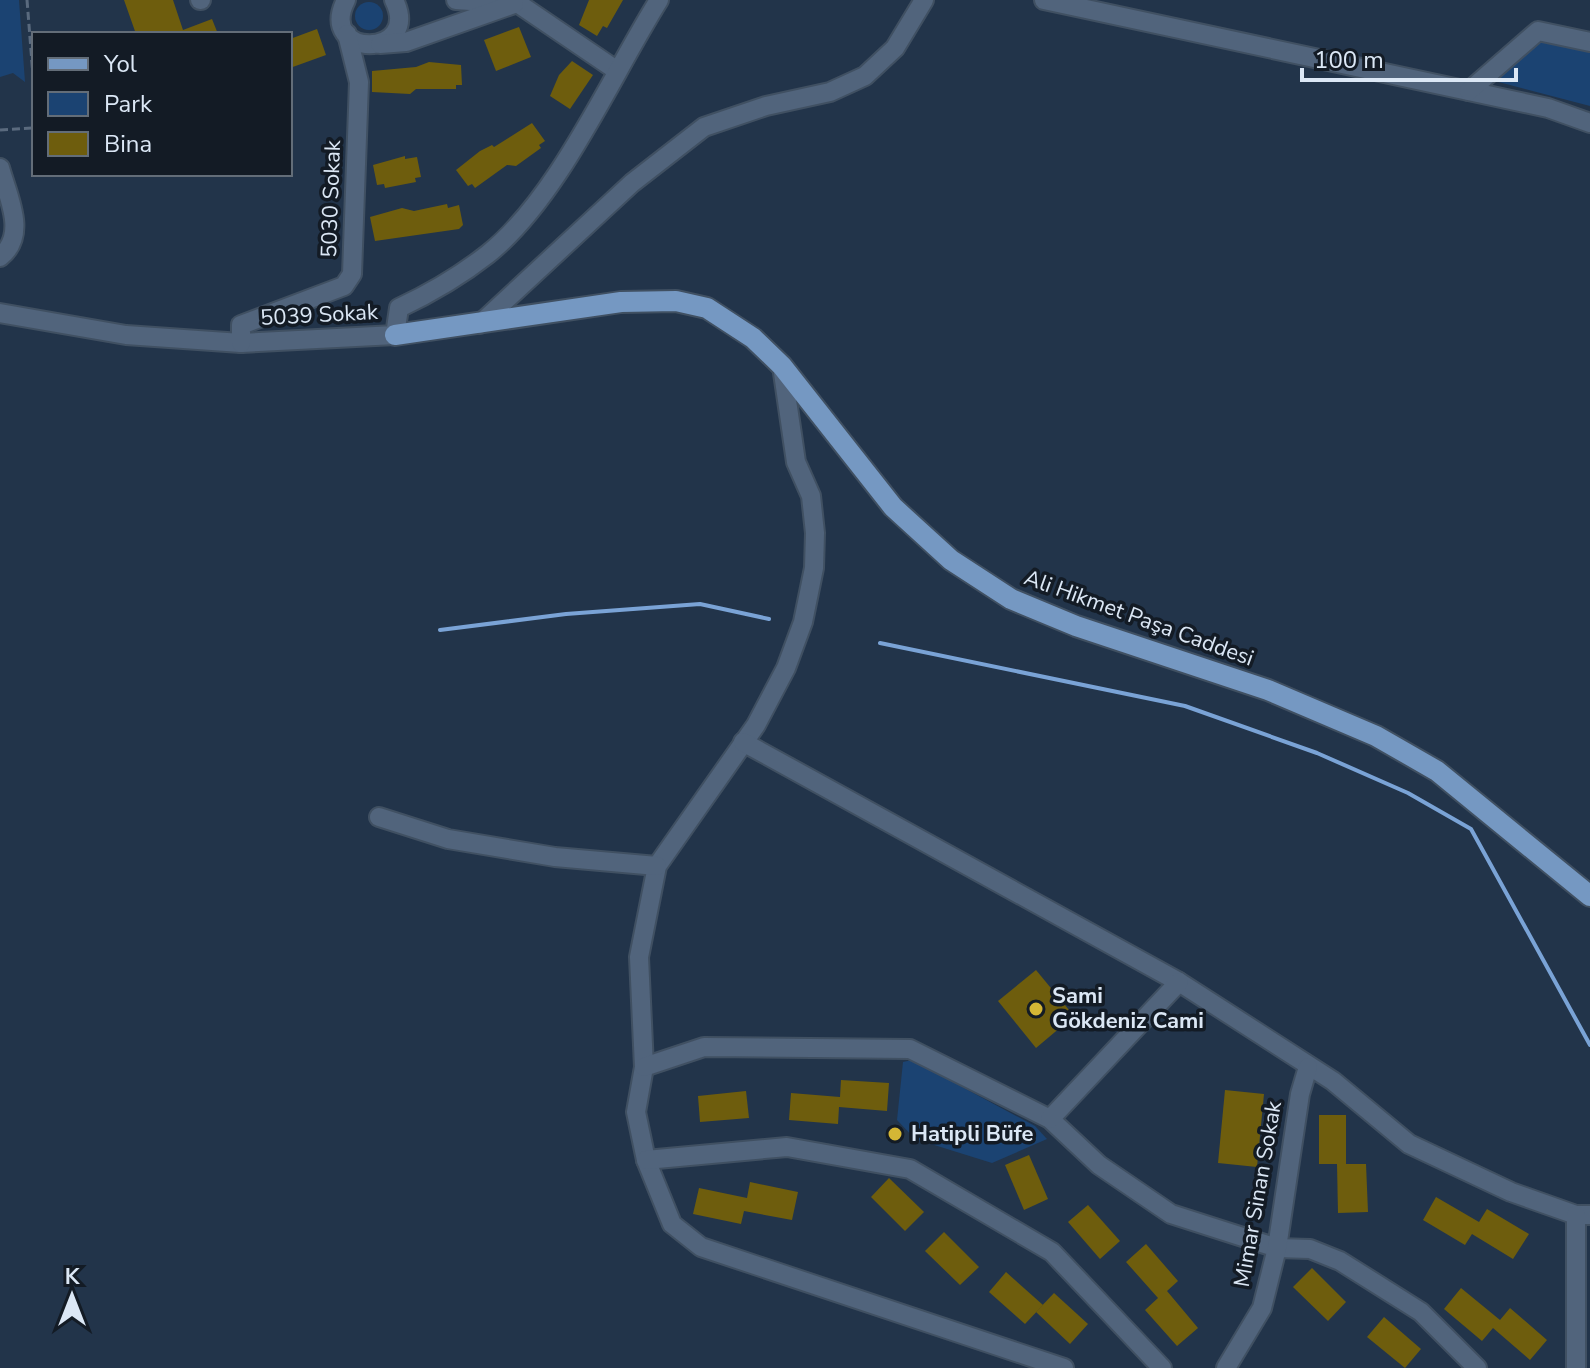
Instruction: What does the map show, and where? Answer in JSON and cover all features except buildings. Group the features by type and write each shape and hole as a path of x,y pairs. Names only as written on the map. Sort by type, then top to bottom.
{"main road":[{"name":"Ali Hikmet Paşa Caddesi","path":"395,335 621,302 676,301 707,308 753,338 782,366 893,507 951,560 1024,605 1076,626 1268,690 1376,736 1437,771 1590,896"}],"street":[{"path":"380,44 398,25 394,0"},
{"path":"456,0 514,2 616,70"},
{"name":"5039 Sokak","path":"0,313 126,335 241,343 395,335 399,308 439,289 490,252 535,203 571,155 616,70 659,0"},
{"path":"480,324 632,183 704,127 766,106 830,92 865,76 895,48 924,0"},
{"path":"1044,0 1548,108 1590,123"},
{"path":"342,3 341,17 347,34 362,44 380,44 406,42 514,2"},
{"path":"1469,91 1538,31 1590,42"},
{"name":"5030 Sokak","path":"241,343 241,325 344,286 352,274 359,82 347,34"},
{"path":"0,168 16,229 10,249 0,257"},
{"path":"782,366 796,462 811,496 814,568 803,622 786,668 743,742 657,866 639,957 644,1067 636,1112 646,1160 672,1224 701,1247 1064,1368"},
{"path":"743,742 1179,982 1333,1081 1409,1144 1511,1192 1583,1215 1576,1368"},
{"path":"379,817 448,839 555,857 657,866"},
{"path":"1050,1119 1179,982"},
{"path":"644,1067 704,1047 910,1049 1050,1119 1099,1165 1171,1214 1277,1248 1310,1249 1340,1261 1421,1312 1477,1368"},
{"name":"Mimar Sinan Sokak","path":"1226,1368 1262,1308 1277,1248 1300,1094 1308,1067"},
{"path":"646,1160 787,1147 910,1169 1052,1252 1162,1368"}],"path":[{"path":"27,0 32,63"},
{"path":"0,130 32,128"}],"green space":[{"path":"0,0 19,0 25,82 13,73 0,77"},
{"path":"369,2 379,6 383,16 379,26 369,30 359,26 355,16 359,6"},
{"path":"1540,37 1590,46 1590,106 1491,80"},
{"path":"912,1060 1035,1126 1047,1139 992,1163 915,1139 897,1120 903,1062"}],"waterway":[{"path":"440,630 566,614 700,604 769,619"},
{"path":"880,643 1185,706 1317,753 1408,793 1471,829 1590,1045"}],"place":[{"name":"Sami Gökdeniz Cami","path":"1036,1009"},
{"name":"Hatipli Büfe","path":"895,1134"}]}
